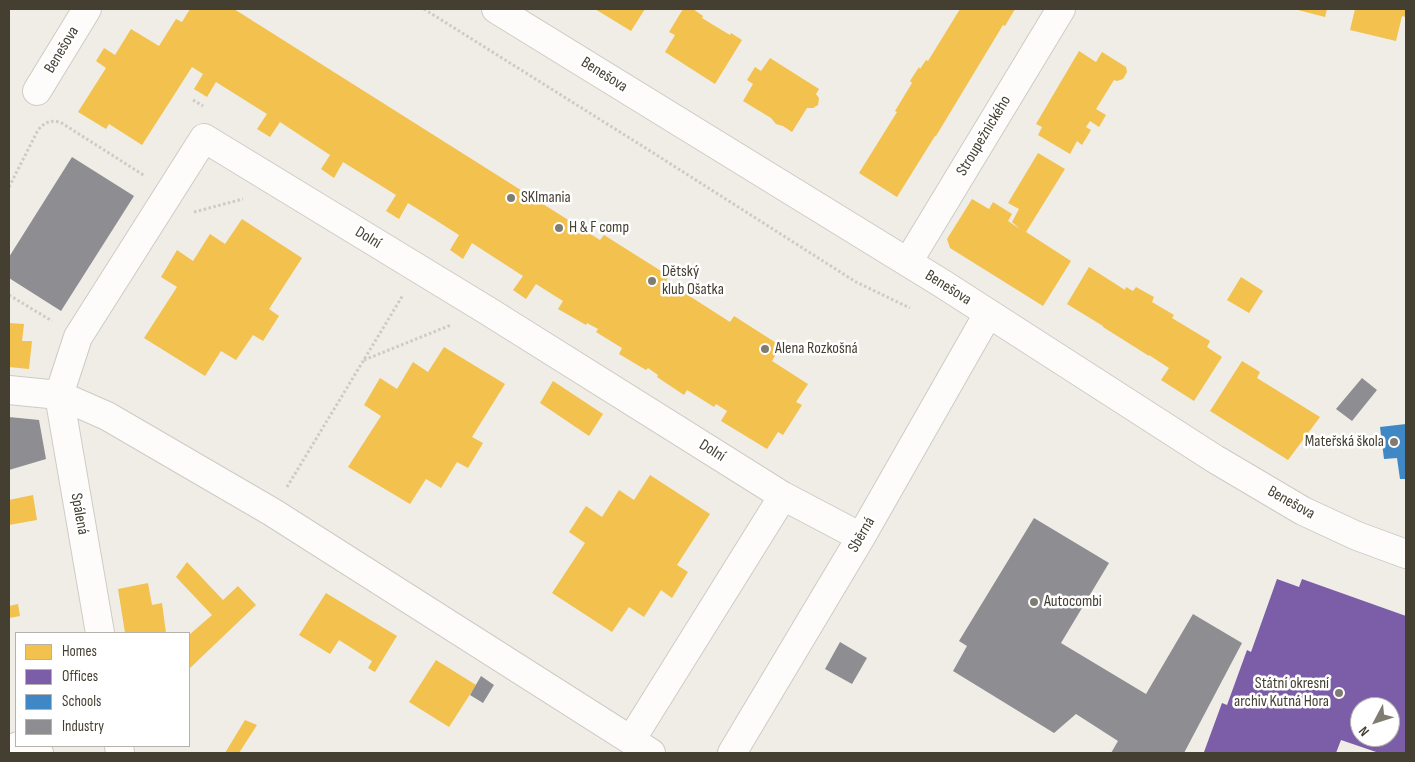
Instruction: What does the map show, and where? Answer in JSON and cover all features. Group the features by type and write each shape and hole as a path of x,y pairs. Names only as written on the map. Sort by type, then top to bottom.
{"street":[{"name":"Benešova","path":"37,91 88,9"},
{"name":"Benešova","path":"496,9 908,262 1215,459 1303,511 1357,536 1406,554"},
{"name":"Stroupežnického","path":"908,262 1061,9"},
{"name":"Dolní","path":"59,394 78,337 204,138 488,311 783,496 861,537"},
{"name":"Sběrná","path":"732,753 861,537 988,314"},
{"path":"9,390 59,394 107,416 272,512 641,746 783,496"},
{"name":"Spálená","path":"59,394 100,632"},
{"path":"22,747 39,753"}],"path":[{"path":"424,9 856,282 910,308"},
{"path":"9,187 38,130 44,124 52,121 60,122 158,184 162,204 180,216 265,194 273,180"},
{"path":"272,512 419,269"},
{"path":"9,295 78,337"},
{"path":"363,360 488,311"}],"building: Homes":[{"path":"190,9 234,9 600,240 604,235 669,276 666,281 730,322 734,316 781,346 772,361 808,384 796,402 802,405 783,435 778,432 767,449 721,421 727,411 716,404 714,407 687,390 684,395 657,377 658,375 648,368 646,370 619,354 622,348 596,332 598,329 587,323 586,325 558,309 563,301 536,284 526,299 513,290 523,276 472,243 463,259 450,250 459,235 434,219 408,203 399,219 386,211 396,195 343,162 334,178 321,169 330,155 280,122 270,137 257,129 267,114 216,82 207,97 194,89 203,74 192,67 142,145 109,124 106,129 78,112 106,68 96,61 104,48 115,55 131,29 159,46 176,19 182,22"},
{"path":"595,9 645,9 631,31"},
{"path":"683,9 693,9 703,16 702,18 742,40 715,84 665,52 675,35 669,32"},
{"path":"960,9 1015,9 1005,26 1003,25 897,197 859,173 897,112 895,111 912,83 910,81 919,67 920,69 926,60 928,61"},
{"path":"1294,9 1327,9 1325,17"},
{"path":"1355,9 1406,9 1406,17 1402,16 1396,41 1350,30"},
{"path":"1079,51 1096,62 1102,52 1126,67 1127,72 1123,79 1114,80 1096,109 1106,115 1099,127 1090,121 1086,127 1091,130 1082,145 1077,141 1070,154 1038,135 1042,127 1036,124"},
{"path":"770,58 819,89 816,94 819,98 818,105 813,108 807,108 792,132 776,124 771,118 743,101 753,84 747,80 755,67 761,71"},
{"path":"1038,153 1065,169 1026,232 1071,261 1043,306 950,248 947,239 972,199 989,209 993,202 1012,214 1008,221 1020,229 1012,222 1019,209 1008,203"},
{"path":"242,219 302,258 269,309 279,316 263,341 253,335 236,360 221,351 205,376 144,338 177,287 161,277 177,250 193,261 210,234 225,244"},
{"path":"1089,267 1125,290 1126,287 1133,291 1136,287 1154,297 1152,302 1174,315 1172,318 1210,341 1207,347 1222,357 1194,401 1161,380 1169,368 1067,304"},
{"path":"1241,277 1263,291 1249,313 1227,300"},
{"path":"9,323 24,324 22,341 32,341 29,369 9,367"},
{"path":"444,347 505,384 472,437 483,443 468,468 457,462 441,488 426,479 410,504 348,467 381,416 364,405 380,378 397,389 413,362 428,372"},
{"path":"1242,361 1260,372 1257,378 1320,417 1288,460 1210,411"},
{"path":"553,381 603,414 589,436 540,403"},
{"path":"650,475 710,514 677,565 688,572 672,598 661,590 644,617 629,607 612,632 552,593 585,543 569,532 586,506 602,517 619,490 634,500"},
{"path":"33,495 37,520 9,525 9,500"},
{"path":"187,562 223,600 238,586 256,605 190,668 190,634 212,615 176,577"},
{"path":"148,583 152,605 162,603 166,632 125,632 118,589"},
{"path":"326,593 397,636 375,672 368,668 372,661 339,640 330,654 299,635"},
{"path":"18,604 20,616 9,618 9,606"},
{"path":"436,660 476,685 449,727 409,702"},
{"path":"245,720 257,725 239,753 225,753"}],"building: Offices":[{"path":"1277,579 1299,587 1302,579 1406,616 1406,753 1379,753 1361,747 1400,747 1400,697 1350,697 1350,743 1341,740 1336,753 1204,752 1222,703 1227,705 1247,650 1251,652"}],"building: Schools":[{"name":"Mateřská škola","path":"1406,424 1406,479 1400,479 1397,458 1384,459 1380,427"}],"building: Industry":[{"path":"72,157 134,196 61,311 9,278 9,257"},
{"path":"1362,378 1377,390 1352,421 1336,409"},
{"path":"9,417 39,420 46,459 9,470"},
{"path":"1034,518 1109,563 1061,643 1146,694 1193,614 1242,643 1184,753 1111,753 1118,741 1076,714 1054,733 953,671 967,646 959,641"},
{"path":"840,642 867,658 852,684 825,669"},
{"path":"481,676 494,685 483,703 470,695"}],"place":[{"name":"SKImania","path":"511,198"},
{"name":"H & F comp","path":"559,228"},
{"name":"Dětský klub Ošatka","path":"652,281"},
{"name":"Alena Rozkošná","path":"765,349"},
{"name":"Mateřská škola","path":"1394,442"},
{"name":"Autocombi","path":"1034,602"},
{"name":"Státní okresní archiv Kutná Hora","path":"1339,693"}]}
